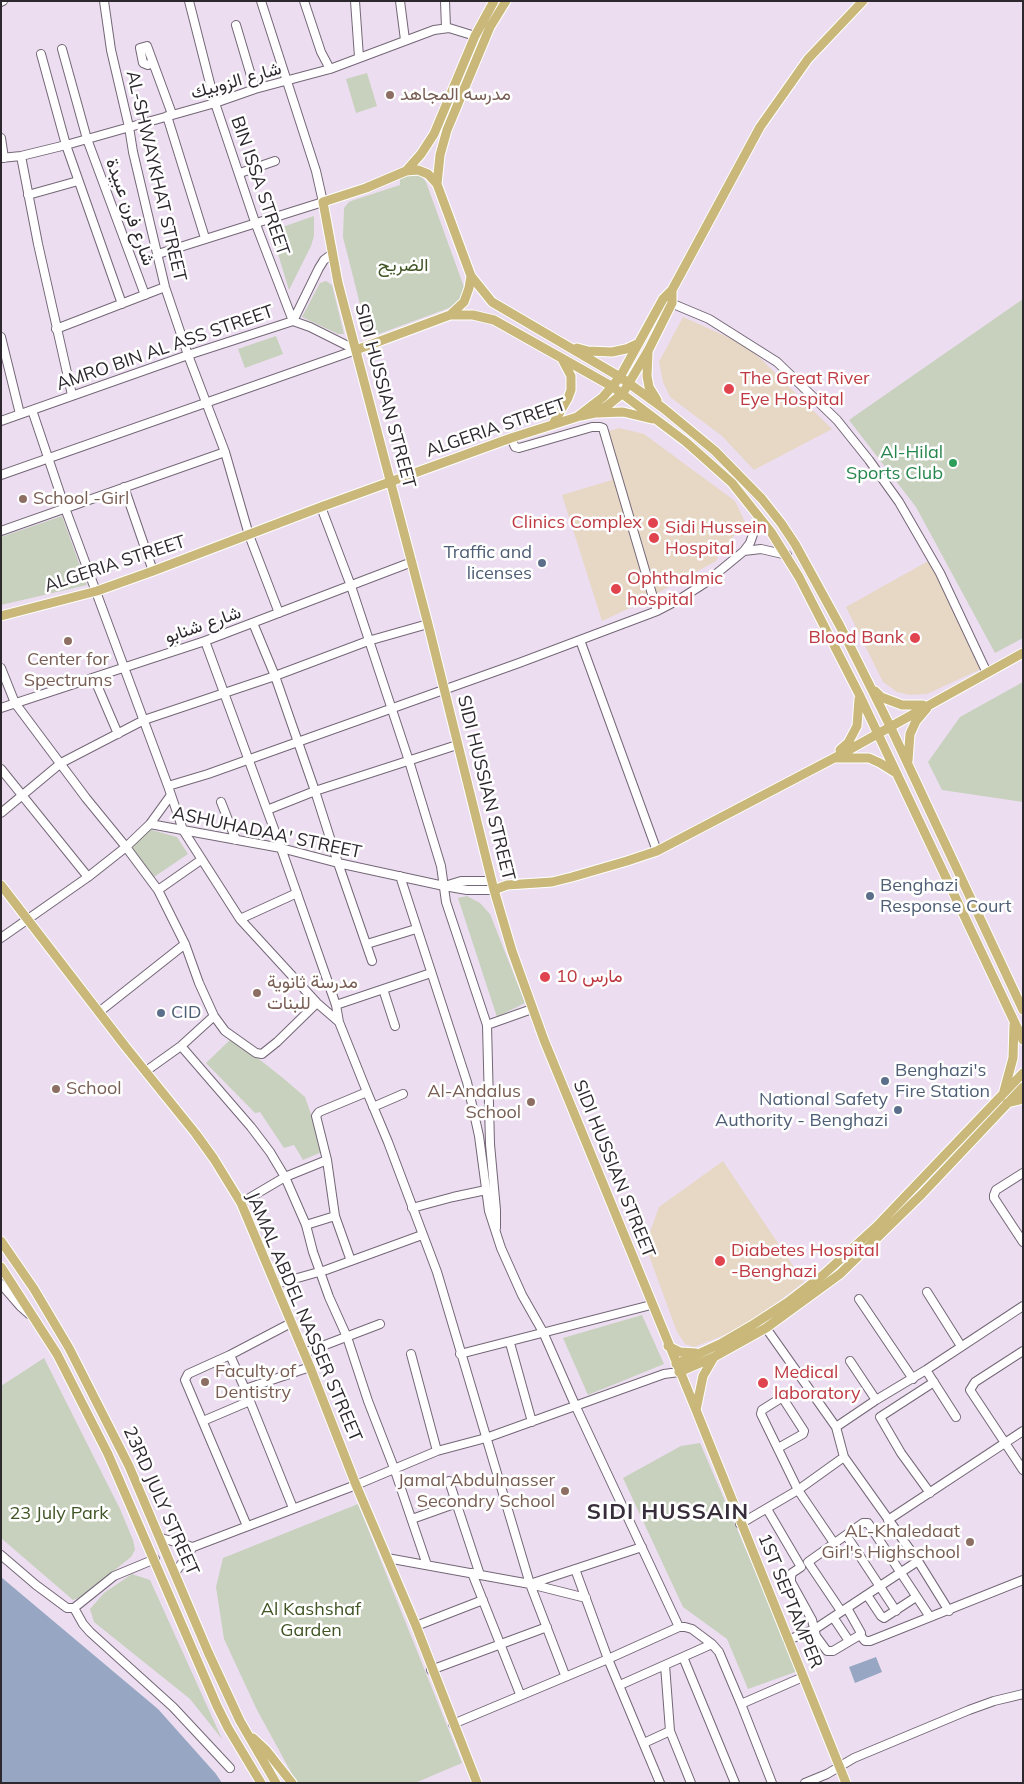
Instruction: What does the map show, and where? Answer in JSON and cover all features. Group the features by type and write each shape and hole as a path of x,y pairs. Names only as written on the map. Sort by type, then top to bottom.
{"main road":[{"path":"406,171 434,134 474,36 494,1"},
{"path":"437,184 440,155 447,130 490,27 506,1"},
{"name":"ALGERIA STREET","path":"1,616 97,591 153,572 321,507 511,438 577,417 603,397 620,377 662,299 672,290 760,127 808,59 863,1"},
{"path":"323,202 366,188 406,171 423,172 433,178 437,184 471,276 492,302 620,377 664,408 734,469 762,499 781,522 840,626 890,726 1023,1010"},
{"name":"SIDI HUSSIAN STREET","path":"323,202 338,283 428,624 493,886 532,1010 677,1368"},
{"path":"356,350 450,315 464,302 470,288 471,276"},
{"path":"596,413 623,394 649,349 672,303 672,290"},
{"path":"450,315 473,316 494,320 613,387 708,460 732,483 759,517 787,555 859,694 1023,1040"},
{"path":"562,343 601,353 621,351 639,342"},
{"path":"649,349 647,376 649,387 654,397 664,408"},
{"path":"553,424 568,398 572,383 568,369 561,357"},
{"path":"577,417 596,413 623,412 658,420"},
{"path":"493,886 552,882 627,861 657,850 830,759 1023,653"},
{"path":"871,688 881,697 902,705 930,704"},
{"path":"830,759 848,743 853,735 859,717 859,694"},
{"path":"908,767 910,734 916,721 930,704"},
{"path":"830,759 849,757 869,758 896,773"},
{"name":"JAMAL ABDEL NASSER STREET","path":"1,885 210,1154 241,1204 276,1284 356,1485 416,1626 431,1670 477,1783"},
{"path":"1003,1093 1013,1058 1014,1022"},
{"path":"677,1368 782,1306 840,1261 877,1226 1023,1073"},
{"path":"677,1368 714,1357 766,1328 821,1289 856,1260 922,1194 1023,1087"},
{"path":"1007,1103 1023,1099"},
{"name":"23RD JULY STREET","path":"1,1241 34,1289 69,1348 129,1466 208,1652 245,1730 276,1783"},
{"name":"23RD JULY STREET","path":"1,1267 57,1354 108,1454 217,1706 261,1783"},
{"path":"668,1346 680,1352 704,1352"},
{"path":"57,1354 69,1348"},
{"path":"696,1410 703,1376 714,1357"},
{"name":"1ST SEPTAMPER","path":"677,1368 696,1410 740,1524 846,1783"},
{"path":"245,1730 266,1750 292,1783"}],"street":[{"name":"AL-SHWAYKHAT STREET","path":"104,1 111,50 129,127 132,152 165,287 188,356 224,452 249,535 279,613"},
{"name":"BIN ISSA STREET","path":"188,1 215,103 255,222 293,321"},
{"path":"158,254 323,202 316,171 261,1"},
{"path":"304,1 320,52 330,69"},
{"path":"355,1 359,57"},
{"path":"400,1 405,40"},
{"path":"445,1 446,28 474,36"},
{"path":"236,24 255,89"},
{"name":"شارع الزوبيك","path":"3,158 21,156 66,145 215,103 255,89 330,69 405,40 446,28"},
{"path":"145,46 148,48 170,115 205,238"},
{"name":"شارع فرن عبيدة","path":"62,49 87,139 145,296"},
{"path":"40,54 66,145 122,304"},
{"path":"1,138 3,158"},
{"path":"21,156 56,329 72,395"},
{"path":"240,173 275,161"},
{"path":"28,195 78,181"},
{"name":"AMRO BIN AL ASS STREET","path":"1,421 72,395 293,321 319,268 324,260 332,254"},
{"path":"56,329 165,287"},
{"path":"662,299 709,319 777,362 836,420 869,460 899,502 940,573 987,673"},
{"path":"293,321 310,327 356,350"},
{"path":"1,337 20,414"},
{"path":"1,475 356,350"},
{"path":"32,410 65,508 183,830 240,919 317,1003 339,1022"},
{"path":"511,438 515,447 519,448 592,427 600,426 602,428 657,611"},
{"path":"543,428 546,441"},
{"path":"1,531 224,452"},
{"path":"124,487 153,572"},
{"path":"321,507 351,586 409,761 442,866 446,902 487,1025 490,1144 496,1210 496,1235"},
{"path":"168,786 208,774 657,611 704,583 744,551 750,543 759,517"},
{"path":"744,551 761,549 787,555"},
{"name":"شارع شنابو","path":"1,708 205,641 412,562"},
{"path":"253,623 275,676 372,961"},
{"path":"1,813 61,763 144,720 224,694 368,641 428,624"},
{"path":"580,640 657,850"},
{"path":"205,641 281,848 336,1005 339,1022 388,1142 437,1272 530,1584 565,1676"},
{"path":"1,668 15,704 158,890 185,944 199,983 214,1016 225,1031 262,1054 317,1003"},
{"path":"94,678 118,734"},
{"path":"267,810 315,791 457,745"},
{"path":"1,769 88,877"},
{"path":"150,824 171,795"},
{"path":"221,802 236,840"},
{"name":"ASHUHADAA' STREET","path":"1,938 88,877 150,824 281,848 338,863 444,886 467,890 493,886"},
{"path":"158,890 201,860"},
{"path":"400,876 467,1082 478,1136 490,1216 496,1235 522,1295 543,1332 679,1627"},
{"path":"240,919 296,893"},
{"path":"367,944 416,928"},
{"path":"99,1012 185,944"},
{"path":"336,1005 431,972"},
{"path":"383,989 395,1026"},
{"path":"487,1025 532,1010"},
{"path":"146,1071 180,1046 214,1016"},
{"path":"180,1046 251,1127 270,1152 285,1177 306,1226 320,1272 347,1336 368,1401 394,1468 427,1565"},
{"path":"351,1261 335,1216 327,1160 316,1120 317,1114 367,1092"},
{"path":"373,1107 403,1094"},
{"path":"241,1204 285,1177 327,1160"},
{"path":"1023,1173 996,1190 994,1195 994,1198 1023,1242"},
{"path":"412,1208 486,1190"},
{"path":"306,1226 335,1216"},
{"path":"276,1284 320,1272 422,1235"},
{"path":"1,1284 20,1306 36,1320"},
{"path":"926,1292 961,1346"},
{"path":"859,1299 913,1379"},
{"path":"460,1354 510,1343 543,1332 652,1304"},
{"path":"836,1427 876,1400 913,1379 1023,1306"},
{"path":"247,1526 185,1380 185,1376 291,1322"},
{"path":"304,1353 380,1324"},
{"path":"766,1328 836,1427 844,1457 918,1561 949,1611"},
{"path":"510,1343 532,1422"},
{"path":"1023,1351 976,1382 970,1390 1023,1470"},
{"path":"230,1354 294,1508"},
{"path":"411,1354 437,1451"},
{"path":"850,1361 876,1400"},
{"path":"246,1389 310,1367"},
{"path":"161,1538 193,1546 356,1485 437,1451 486,1438 576,1407 677,1368"},
{"path":"926,1370 956,1417"},
{"path":"930,1492 901,1453 880,1417 934,1382"},
{"path":"778,1448 804,1431 781,1398 761,1412 787,1471 834,1543"},
{"path":"203,1421 250,1401"},
{"path":"888,1520 1023,1431"},
{"path":"740,1524 767,1510 844,1457"},
{"path":"449,1481 483,1600 520,1694"},
{"path":"412,1519 456,1503"},
{"path":"767,1510 805,1564 860,1630 860,1635 865,1641 870,1641 949,1611 1023,1580"},
{"path":"860,1635 833,1651 828,1651 816,1636 812,1620 791,1582 792,1573 863,1523 868,1523 930,1617"},
{"path":"846,1535 896,1611"},
{"path":"175,1573 193,1546"},
{"path":"530,1584 642,1547"},
{"path":"1,1555 63,1606 74,1608 111,1578 154,1560"},
{"path":"387,1558 530,1584 586,1598"},
{"path":"788,1640 815,1629 918,1561"},
{"path":"575,1569 608,1659 660,1783"},
{"path":"867,1595 883,1618 916,1597"},
{"path":"416,1626 483,1600"},
{"path":"74,1608 90,1632 173,1707 230,1768"},
{"path":"833,1617 849,1641"},
{"path":"431,1670 546,1627"},
{"path":"453,1724 679,1627 686,1627 692,1629 712,1644 719,1652 772,1783"},
{"path":"620,1685 712,1644"},
{"path":"683,1657 735,1783"},
{"path":"664,1665 670,1730 691,1783"},
{"path":"741,1704 803,1676"},
{"path":"806,1783 854,1758 969,1710 1023,1694"},
{"path":"644,1742 670,1730"}],"shaded area":[{"name":"The Great River Eye Hospital","path":"683,317 741,343 760,358 832,429 754,470 722,436 670,397 663,382 659,362"},
{"name":"Sidi Hussein Hospital","path":"619,428 644,434 735,501 745,522 720,553 716,561 634,606 602,621 562,495 612,480 599,434"},
{"name":"Blood Bank","path":"930,560 983,668 927,694 910,695 897,692 883,682 846,607"},
{"name":"Diabetes Hospital -Benghazi","path":"723,1161 804,1282 745,1327 694,1347 685,1344 677,1332 643,1239 650,1232 659,1207"}],"green space":[{"path":"367,73 377,106 356,113 346,79"},
{"name":"الضريح","path":"405,174 420,175 426,182 465,290 457,305 376,335 365,324 343,237 344,208 349,202 400,185 400,178"},
{"path":"314,216 314,236 311,246 289,290 271,231"},
{"path":"326,281 332,285 344,334 338,334 302,317 320,283"},
{"name":"Al-Hilal Sports Club","path":"1023,299 1023,638 995,653 916,507 849,420"},
{"path":"276,336 283,354 245,368 238,349"},
{"path":"62,516 87,585 1,605 1,537"},
{"path":"1023,682 1023,802 942,790 928,762 960,717"},
{"path":"148,829 177,837 188,854 151,879 127,843"},
{"path":"467,896 480,903 490,914 525,1003 497,1017 458,898"},
{"path":"232,1038 305,1097 324,1151 303,1160 294,1145 284,1148 260,1112 255,1113 206,1063"},
{"path":"642,1315 664,1364 588,1395 563,1338"},
{"name":"23 July Park","path":"44,1358 120,1509 133,1540 135,1550 131,1557 86,1595 73,1600 1,1538 1,1386"},
{"path":"700,1443 798,1671 748,1689 727,1639 683,1607 623,1478 681,1446"},
{"name":"Al Kashshaf Garden","path":"358,1504 462,1763 415,1783 297,1783 257,1710 224,1639 216,1587 223,1558"},
{"path":"132,1574 150,1580 222,1739 190,1699 94,1622 90,1609 104,1593"}],"water":[{"path":"1,1577 158,1709 222,1783 1,1783"},
{"path":"876,1657 882,1672 855,1683 849,1667"}],"place":[{"name":"مدرسه المجاهد","path":"390,95"},
{"name":"The Great River Eye Hospital","path":"729,389"},
{"name":"Al-Hilal Sports Club","path":"953,463"},
{"name":"School -Girl","path":"23,499"},
{"name":"Clinics Complex","path":"653,523"},
{"name":"Sidi Hussein Hospital","path":"654,538"},
{"name":"Traffic and licenses","path":"542,563"},
{"name":"Ophthalmic hospital","path":"616,589"},
{"name":"Blood Bank","path":"915,638"},
{"name":"Center for Spectrums","path":"68,641"},
{"name":"Benghazi Response Court","path":"870,896"},
{"name":"10 مارس","path":"545,977"},
{"name":"مدرسة ثانوية للبنات","path":"257,993"},
{"name":"CID","path":"161,1013"},
{"name":"Benghazi's Fire Station","path":"885,1081"},
{"name":"School","path":"56,1089"},
{"name":"Al-Andalus School","path":"531,1102"},
{"name":"National Safety Authority - Benghazi","path":"898,1110"},
{"name":"Diabetes Hospital -Benghazi","path":"720,1261"},
{"name":"Faculty of Dentistry","path":"205,1382"},
{"name":"Medical laboratory","path":"763,1383"},
{"name":"Jamal Abdulnasser Secondry School","path":"565,1491"},
{"name":"AL-Khaledaat Girl's Highschool","path":"970,1542"}],"district":[{"name":"SIDI HUSSAIN","path":"668,1512"}]}
